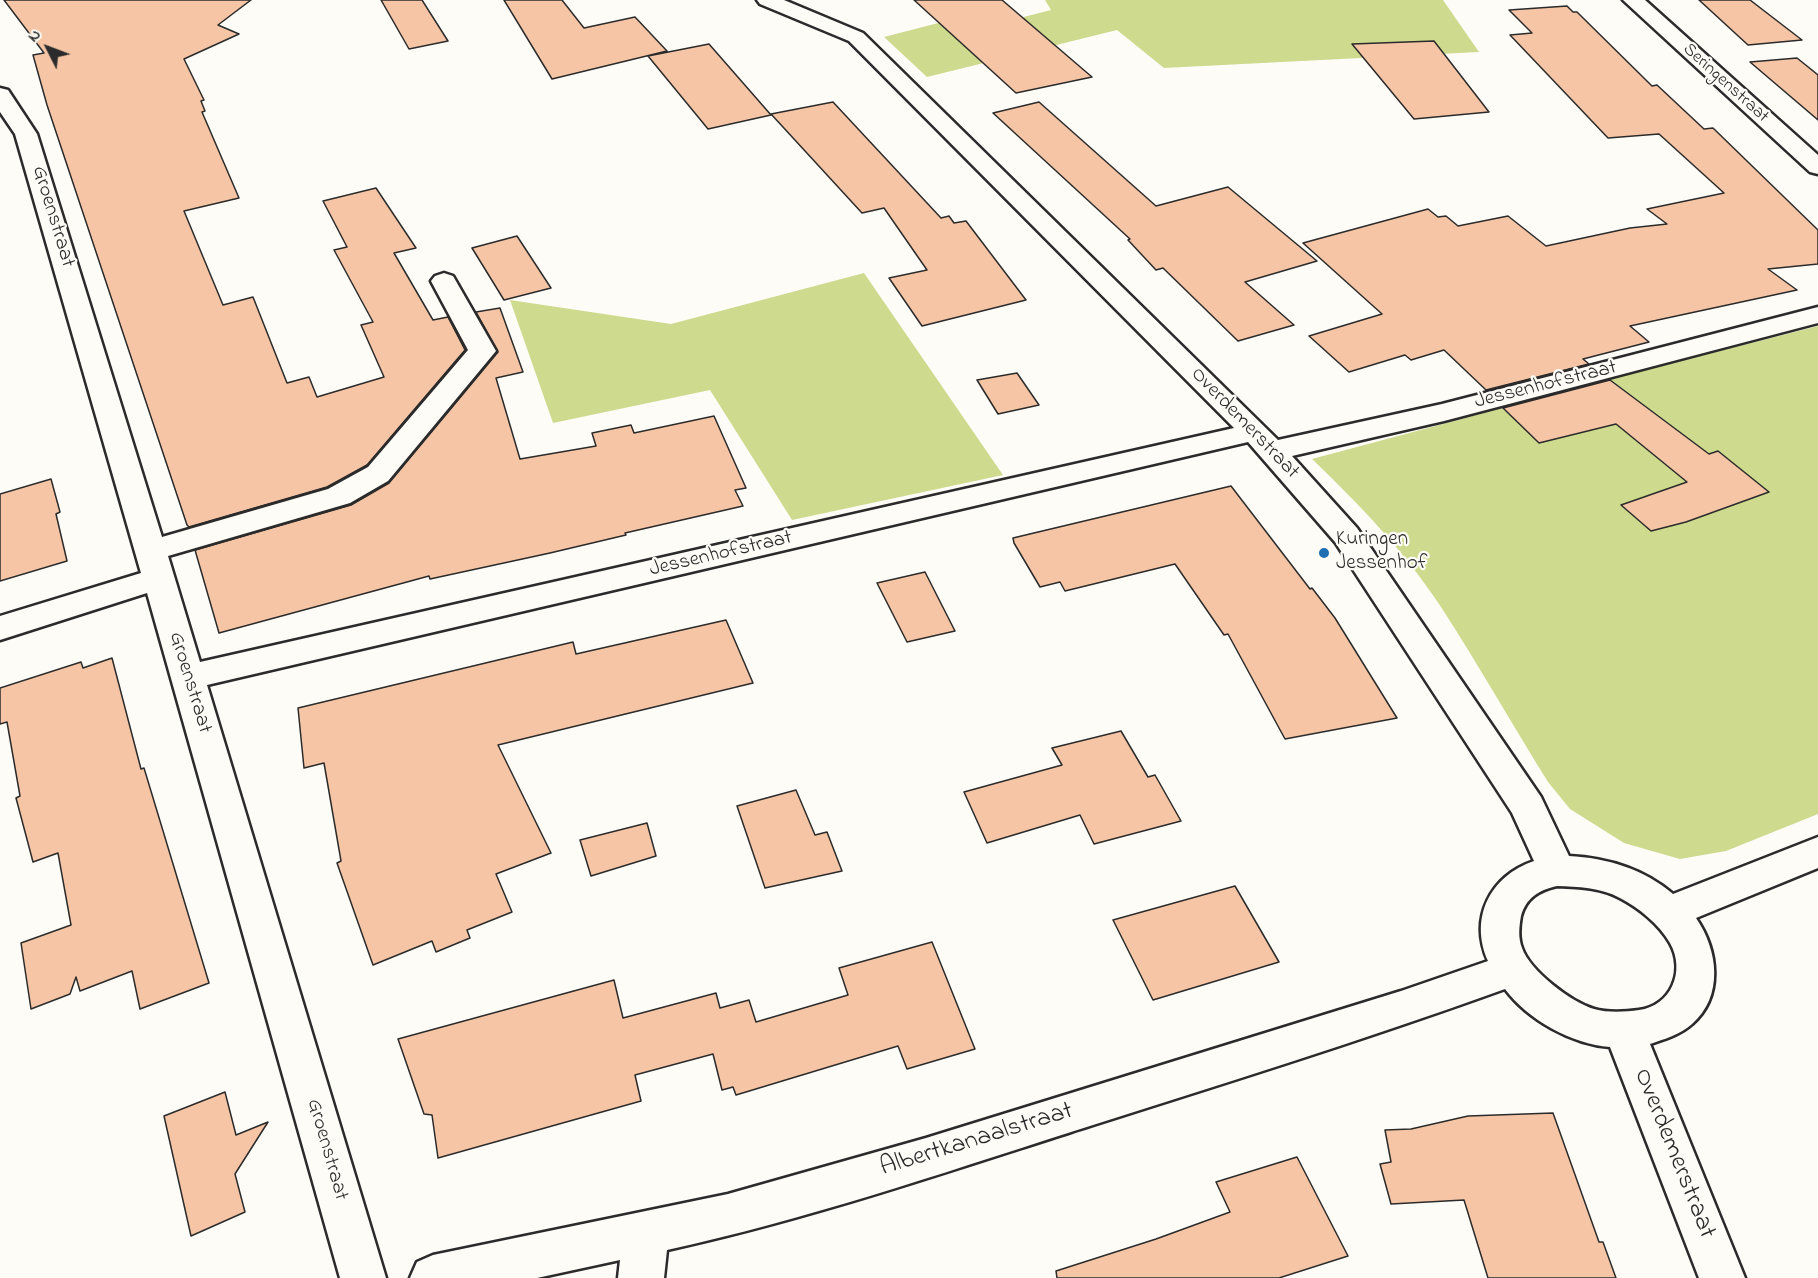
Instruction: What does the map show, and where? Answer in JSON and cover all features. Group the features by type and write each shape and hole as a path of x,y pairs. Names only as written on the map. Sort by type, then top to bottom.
{"street":[{"name":"Overdemerstraat","path":"767,0 856,37"},
{"name":"Overdemerstraat","path":"810,0 835,13 849,24 856,37 1263,441 1346,535 1528,807 1557,871"},
{"name":"Seringenstraat","path":"1633,0 1818,167"},
{"name":"Groenstraat","path":"0,95 26,134 83,320 363,1278"},
{"path":"0,628 153,565 339,496 378,474 482,351 444,281"},
{"name":"Jessenhofstraat","path":"188,677 1263,441 1444,412 1818,315"},
{"path":"1668,912 1731,889 1818,852"},
{"path":"1557,871 1585,871 1615,878 1643,892 1668,912 1690,943 1695,965 1697,976 1687,1005 1661,1024 1624,1031 1592,1026 1560,1013 1532,993 1512,970 1500,942 1500,916 1510,894 1529,878 1557,871"},
{"name":"Albertkanaalstraat","path":"433,1278 728,1215 937,1155 1401,1009 1512,970"},
{"name":"Overdemerstraat","path":"1624,1031 1722,1278"},
{"path":"641,1278 646,1232"}],"green space":[{"path":"1045,0 1443,0 1479,52 1164,68 1117,30 927,77 884,37 946,21 961,33 1051,10"},
{"path":"864,273 1003,475 792,520 710,390 553,423 510,300 671,324"},
{"path":"1818,326 1818,814 1726,851 1680,859 1624,843 1570,809 1548,782 1427,587 1381,529 1312,459"}],"building":[{"path":"4,0 251,0 218,25 239,34 184,59 204,100 201,101 205,111 202,112 239,198 184,211 223,305 253,297 287,383 309,377 317,397 384,377 361,325 373,322 334,250 347,247 323,201 376,188 416,248 394,253 433,320 448,317 465,350 367,465 327,487 189,527 187,525 47,105 33,55 44,53"},
{"path":"381,0 422,0 448,41 409,49"},
{"path":"504,0 562,0 584,28 635,17 667,51 552,79"},
{"path":"914,0 1002,0 1092,77 1016,93"},
{"path":"1699,0 1750,0 1802,40 1748,45"},
{"path":"1567,6 1573,12 1577,12 1652,86 1657,85 1704,129 1713,128 1818,230 1818,264 1768,269 1797,290 1630,326 1649,342 1583,359 1589,364 1486,390 1444,350 1411,360 1405,355 1349,372 1309,336 1382,314 1303,243 1428,209 1438,217 1446,216 1458,226 1508,216 1546,246 1630,228 1667,224 1647,209 1724,193 1659,134 1608,138 1510,35 1532,33 1509,10"},
{"path":"1434,41 1489,112 1414,119 1352,44"},
{"path":"709,44 771,115 708,129 648,56"},
{"path":"1797,58 1818,75 1818,120 1750,62"},
{"path":"833,102 941,218 949,216 954,223 966,221 1026,300 922,326 889,278 927,270 884,208 862,213 771,114"},
{"path":"1039,102 1156,206 1228,187 1317,261 1245,282 1294,325 1238,341 1163,268 1156,270 1128,240 1130,239 993,113"},
{"path":"517,236 551,288 504,300 472,248"},
{"path":"500,308 523,372 496,378 520,459 596,446 592,433 631,425 634,433 714,416 746,488 735,490 743,506 550,553 430,579 429,576 219,633 195,550 351,505 389,483 498,352 476,312"},
{"path":"1017,373 1039,405 998,414 977,380"},
{"path":"1610,380 1709,454 1718,451 1769,492 1686,522 1651,531 1621,505 1687,482 1616,424 1539,443 1503,408"},
{"path":"51,479 60,512 56,514 67,561 0,581 0,494"},
{"path":"1231,486 1335,618 1397,718 1285,739 1228,634 1224,635 1175,564 1065,591 1060,582 1040,587 1014,543 1013,538"},
{"path":"925,572 955,631 907,642 877,583"},
{"path":"726,620 753,683 498,745 551,853 496,874 512,912 467,930 470,938 436,952 432,941 373,965 337,863 341,861 324,763 304,768 298,708 573,642 576,654"},
{"path":"112,658 141,769 144,768 209,983 140,1009 132,971 80,991 76,977 70,994 31,1009 21,943 71,925 58,853 33,862 16,798 20,796 7,722 0,724 0,688 81,662 83,668"},
{"path":"1121,731 1148,777 1155,775 1181,821 1094,844 1080,815 987,843 964,792 1062,765 1052,748"},
{"path":"796,790 815,835 827,832 842,871 765,888 737,806"},
{"path":"647,823 656,856 591,876 580,840"},
{"path":"1235,886 1279,962 1153,1000 1113,920"},
{"path":"932,942 975,1049 907,1069 898,1046 736,1095 733,1087 722,1090 713,1054 635,1075 641,1101 438,1158 432,1115 424,1114 398,1039 614,980 623,1018 716,993 720,1008 749,1000 756,1022 848,995 839,968"},
{"path":"225,1092 236,1135 268,1122 235,1174 245,1212 191,1236 164,1116"},
{"path":"1553,1113 1599,1242 1603,1242 1616,1278 1488,1278 1464,1200 1391,1204 1380,1164 1391,1162 1385,1130 1411,1129 1468,1116"},
{"path":"1297,1157 1348,1256 1279,1278 1057,1278 1056,1271 1156,1239 1230,1212 1216,1182"}],"place":[{"name":"Kuringen Jessenhof","path":"1324,553"}]}
